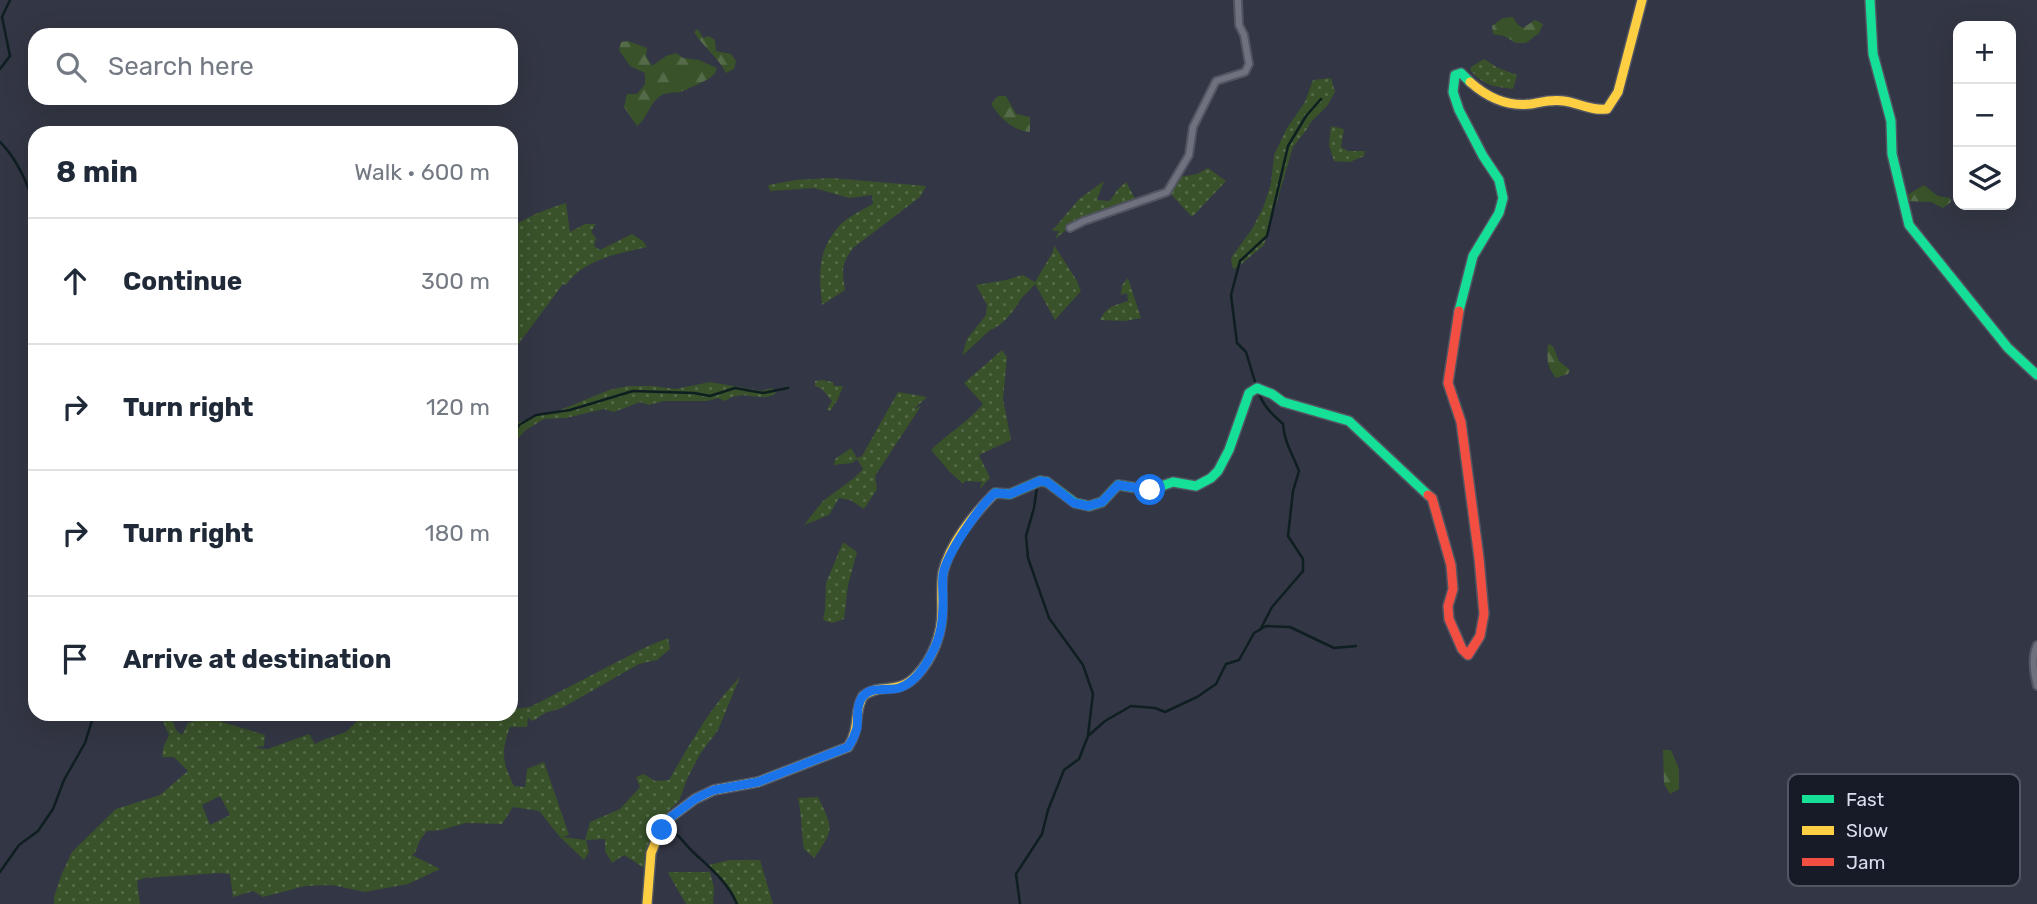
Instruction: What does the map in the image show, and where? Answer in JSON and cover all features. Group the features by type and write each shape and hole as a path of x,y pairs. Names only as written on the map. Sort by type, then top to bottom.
{"street":[{"path":"1070,228 1167,191 1189,155 1193,127 1216,81 1245,72 1249,64 1244,35 1239,25 1238,0"},
{"path":"647,904 651,853 667,820 695,799 714,790 758,782 848,747 857,729 859,704 863,697 869,692 898,688 918,675 939,639 943,621 943,576 946,564 952,551 995,493 1010,494 1040,481 1047,482 1074,503 1088,506 1102,502 1118,485 1150,490 1174,482 1196,486 1213,477 1230,452 1231,442 1249,393 1257,388 1283,402 1349,421 1432,498 1451,565 1453,589 1448,606 1449,620 1462,649 1468,655 1480,635 1484,614 1461,422 1448,383 1457,321 1473,256 1499,214 1503,198 1499,180 1459,110 1452,92 1455,75 1461,72 1492,100 1523,104 1560,99 1595,111 1607,110 1618,92 1642,0"},
{"path":"1870,0 1873,54 1891,121 1892,154 1909,225 2008,348 2037,375"},
{"path":"2037,645 2034,650 2034,672 2037,686"}],"green space":[{"path":"1513,17 1523,28 1535,20 1543,24 1539,33 1526,43 1516,43 1504,36 1493,34 1492,26 1503,18"},
{"path":"698,29 703,38 709,36 715,40 716,51 731,54 736,61 734,69 726,73 694,32"},
{"path":"628,41 647,48 646,56 652,66 666,56 676,53 683,58 699,60 717,68 713,75 701,83 662,95 637,126 624,107 627,94 637,94 645,84 645,73 630,66 619,50 621,42"},
{"path":"1484,59 1517,75 1513,89 1489,84 1470,70"},
{"path":"1331,78 1335,92 1327,106 1311,122 1293,147 1264,245 1233,269 1231,258 1263,208 1271,184 1274,155 1287,128 1305,102 1313,80"},
{"path":"998,96 1006,96 1016,114 1030,117 1030,132 1012,126 999,114 991,104"},
{"path":"1331,126 1344,129 1341,147 1348,151 1365,151 1364,156 1350,162 1334,161 1329,145"},
{"path":"1208,168 1226,181 1192,217 1168,191 1180,177 1197,174"},
{"path":"831,178 926,186 920,197 853,248 843,268 845,290 822,305 820,273 827,245 842,223 873,204 872,195 849,198 814,188 770,191 768,185"},
{"path":"1104,181 1097,200 1110,201 1126,182 1136,200 1081,218 1055,239 1059,231 1052,231 1079,199"},
{"path":"1924,185 1938,196 1950,198 1951,202 1943,208 1931,202 1905,201 1902,198"},
{"path":"566,203 570,232 585,224 596,224 591,232 596,238 594,246 600,250 632,234 647,247 614,255 582,269 566,285 563,284 518,345 518,224 544,210"},
{"path":"1054,245 1081,291 1055,320 1035,284 1007,318 962,356 967,339 986,315 987,305 976,285 1023,275 1035,282 1053,252"},
{"path":"1128,278 1141,318 1125,321 1100,320 1109,309 1128,301 1127,293 1121,295 1122,285"},
{"path":"1548,344 1553,346 1559,361 1570,370 1568,374 1556,378 1550,370"},
{"path":"1002,350 1007,357 1003,399 1011,440 979,455 990,478 979,490 982,482 965,481 963,484 931,450 983,404 964,383"},
{"path":"815,381 833,382 834,386 843,386 830,411 827,409 832,401 822,389 815,386"},
{"path":"710,382 762,391 772,388 776,393 766,397 741,395 725,401 718,398 707,401 664,401 649,405 640,402 614,412 604,409 566,418 544,419 518,439 518,422 536,415 553,413 609,390 628,386 676,389"},
{"path":"898,392 927,397 914,409 921,406 875,476 877,489 864,509 850,500 839,498 829,515 804,525 823,501 863,469 857,459 852,463 834,465 835,459 851,448 857,458 862,456"},
{"path":"843,542 857,552 848,585 844,619 832,623 823,620 826,583"},
{"path":"668,638 670,649 657,660 639,664 562,708 545,713 533,721 528,718 527,727 510,727 504,757 514,786 525,787 527,769 544,762 569,835 563,837 585,840 590,822 620,809 640,787 636,777 644,774 655,781 669,780 710,713 740,677 718,730 700,754 679,801 661,818 649,837 653,835 649,871 624,855 612,863 605,851 605,839 586,840 589,852 584,860 560,837 539,811 513,807 502,824 466,823 427,831 412,855 440,869 408,884 365,892 332,885 305,886 263,897 253,891 233,897 230,874 219,873 144,878 137,881 140,904 54,904 61,876 72,852 116,809 160,795 188,771 174,757 162,757 169,735 163,721 173,722 182,735 188,723 219,721 265,735 264,746 254,748 268,749 309,734 315,744 346,732 357,721 518,721 518,708 530,707","holes":["220,796 230,815 210,825 202,805"]},
{"path":"1663,750 1671,750 1679,769 1679,789 1670,794 1664,784"},
{"path":"818,797 830,828 826,841 814,858 804,849 798,798"},
{"path":"730,860 760,860 773,904 737,904 709,865"},
{"path":"710,872 714,888 713,904 686,904 668,873"}],"waterway":[{"path":"0,69 10,56 2,17 10,0"},
{"path":"1256,385 1246,352 1237,343 1231,295 1240,261 1267,236 1288,146 1306,116 1321,99"},
{"path":"0,142 22,173 28,188"},
{"path":"518,427 536,415 570,410 633,391 710,396 735,388 763,393 788,388"},
{"path":"1258,391 1265,405 1283,424 1287,443 1299,471 1293,491 1288,536 1303,559 1303,571 1272,607 1260,630"},
{"path":"1037,487 1026,536 1028,558 1049,618 1083,665 1093,694 1088,735"},
{"path":"1020,904 1016,874 1042,834 1048,810 1064,770 1079,759 1088,736 1105,721 1131,706 1155,708 1165,712 1197,697 1216,684 1226,664 1239,660 1254,633 1266,626 1290,627 1334,648 1356,646"},
{"path":"0,872 19,845 38,831 53,809 64,780 85,743 92,721"},
{"path":"665,825 718,876 737,904"}],"traffic: fast":[{"path":"1870,0 1873,54 1891,121 1892,154 1909,225 2008,348 2037,375"},
{"path":"1459,311 1473,256 1499,213 1503,198 1499,180 1483,156 1459,110 1453,92 1455,75 1461,73 1470,82"},
{"path":"993,495 1010,494 1040,481 1047,482 1075,503 1089,506 1102,502 1118,485 1150,490 1173,482 1196,486 1218,471 1229,450 1249,393 1257,388 1283,402 1349,421 1428,495"}],"traffic: slow":[{"path":"1470,82 1484,93 1506,103 1522,105 1560,100 1607,109 1618,92 1642,0"},
{"path":"647,904 651,853 667,820 695,799 714,790 758,782 848,747 863,696 876,690 903,685 923,668 936,645 940,628 942,577 946,561 963,530 993,495"}],"traffic: jam":[{"path":"1428,495 1432,498 1451,565 1453,589 1448,606 1449,619 1462,649 1468,655 1480,636 1484,614 1461,422 1448,383 1459,311"}],"route":[{"path":"662,830 667,820 705,794 758,782 848,747 857,729 859,704 863,697 869,692 908,684 925,665 939,639 943,621 943,576 946,564 952,551 995,493 1010,494 1040,481 1047,482 1074,503 1088,506 1102,502 1118,485 1150,490"}]}
